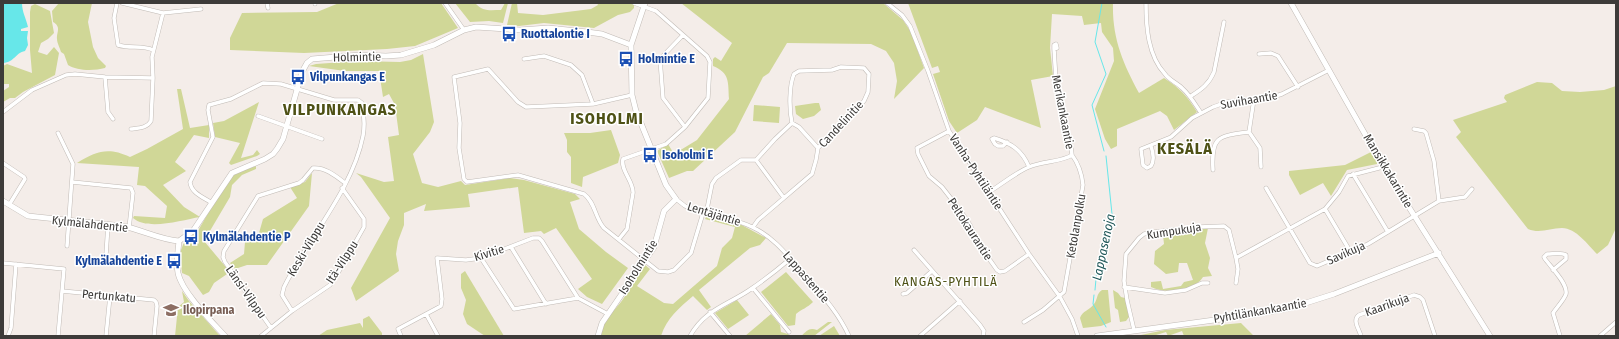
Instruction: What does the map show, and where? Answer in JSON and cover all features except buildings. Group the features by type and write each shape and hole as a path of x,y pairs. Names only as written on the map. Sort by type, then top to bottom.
{"street":[{"path":"117,3 114,18 118,45 146,47 153,50"},
{"path":"122,3 163,13 201,9"},
{"path":"267,3 268,8"},
{"path":"444,3 464,30"},
{"path":"619,239 627,228 633,193 633,187 622,161 626,158 652,150 669,142 685,127 708,98 710,59 656,12 644,5 634,3"},
{"name":"Vanha-Pyhtiläntie","path":"887,3 902,15 910,26 927,68 949,131 1029,254 1060,297 1072,319 1078,336"},
{"path":"1146,3 1146,26 1150,45 1156,59 1165,74 1191,96 1201,113"},
{"name":"Mansikkakarintie","path":"1291,3 1383,166 1490,336"},
{"path":"644,5 634,31 631,45 632,95 636,111 668,188 676,199"},
{"path":"131,129 149,125 151,121 153,77 152,57 163,13"},
{"path":"1191,96 1203,89 1211,79 1214,72 1224,22"},
{"name":"Holmintie","path":"179,241 193,231 232,173 273,154 280,145 304,67 312,60 353,56 401,55 434,45 464,30 482,27 520,30 548,28 602,34 631,45"},
{"path":"683,35 660,59 663,98 685,127"},
{"name":"Merikankaantie","path":"989,192 1029,167 1068,158 1072,155 1056,80 1054,50"},
{"path":"1259,54 1271,53 1278,56 1298,87"},
{"path":"524,59 544,56 571,65 582,75 593,104"},
{"name":"Candelinitie","path":"753,227 758,220 812,174 818,148 864,102 868,92 869,74 864,68 855,67 799,71 794,74 791,82 790,115 792,123"},
{"path":"632,95 593,104 526,107 518,102 488,69 454,77 460,123 458,139 465,181 467,182 518,175 584,194 589,199 601,224 645,261 661,272 668,272 674,270 691,252 712,184 716,178 741,160 756,160 774,139 792,123 798,127 818,148"},
{"name":"Suvihaantie","path":"1151,146 1171,137 1192,118 1201,113 1227,102 1277,96 1298,87 1329,70"},
{"path":"3,112 32,90 66,75 75,74 105,77 153,77"},
{"path":"105,77 108,112 113,119"},
{"path":"212,203 195,192 191,188 190,182 213,137 208,107 209,105 231,99 263,83 276,84 298,89"},
{"name":"Keski-Vilppu","path":"292,311 282,295 284,287 351,172 362,138 364,123 362,103 358,100 334,100 298,89"},
{"path":"1254,99 1249,132 1260,148 1261,167"},
{"path":"258,116 286,127 322,138"},
{"path":"1414,129 1424,131 1426,133 1434,161 1439,201 1465,197 1472,189"},
{"name":"Peltokaurantie","path":"949,131 918,148 918,154 929,176 942,187 960,210 970,225 980,246 997,270 1000,272 1005,271 1029,254"},
{"path":"1212,170 1213,149 1217,141 1226,135 1249,132"},
{"path":"58,133 73,164 67,246"},
{"path":"1006,142 1021,153 1029,167"},
{"path":"1151,146 1153,164 1147,168 1143,165 1141,149 1151,146"},
{"name":"Ketolanpolku","path":"1060,297 1064,292 1083,188 1082,176 1072,155"},
{"path":"756,160 784,198"},
{"path":"3,163 25,179 9,205"},
{"path":"1236,258 1325,209 1339,192 1348,176 1370,171 1383,166"},
{"name":"Länsi-Vilppu","path":"271,328 225,262 223,257 224,251 258,196 299,183 313,168 334,174 345,183"},
{"path":"1353,174 1388,232"},
{"path":"72,182 132,188 133,191 129,228"},
{"name":"Itä-Vilppu","path":"260,336 292,311 330,285 364,227 364,219 342,188"},
{"name":"Savikuja","path":"1266,188 1289,229 1310,263 1313,265 1321,264 1368,244 1439,201"},
{"name":"Lentäjäntie","path":"676,199 689,208 741,222 753,227"},
{"name":"Isoholmintie","path":"598,336 600,326 654,247 664,211 676,199"},
{"name":"Kylmälahdentie","path":"3,201 28,216 129,228 168,240 179,241"},
{"path":"1325,209 1350,251"},
{"path":"106,255 108,225"},
{"name":"Kumpukuja","path":"1134,330 1124,287 1126,254 1139,238 1148,233 1187,228 1224,226 1229,230 1236,258 1238,268 1236,283"},
{"name":"Lappastentie","path":"753,227 776,243 790,258 836,312 849,336"},
{"name":"Kivitie","path":"426,314 438,308 442,302 437,258 466,260 481,258 533,238 539,238 578,298"},
{"path":"179,241 178,271 181,281 202,310 225,336"},
{"path":"511,247 546,304"},
{"path":"914,250 982,328 984,331 983,336"},
{"name":"Pyhtilänkankaantie","path":"1097,336 1251,315 1290,308 1334,294 1439,253"},
{"path":"1553,270 1566,259 1566,255 1561,253 1545,255 1545,259 1566,290 1564,297 1554,313 1560,336"},
{"path":"481,258 514,309 578,298 608,314"},
{"path":"690,336 698,324 710,312 753,288 790,258"},
{"path":"3,263 64,269 58,336"},
{"path":"8,336 16,264"},
{"path":"903,294 907,293 932,271"},
{"path":"1124,287 1165,293 1186,290 1208,283"},
{"path":"753,288 789,332"},
{"name":"Pertunkatu","path":"62,291 152,300 156,302 154,336"},
{"name":"Kaarikuja","path":"1361,336 1356,321 1359,315 1414,295 1420,297 1422,300 1435,336"},
{"path":"106,336 110,296"},
{"path":"1024,322 1060,297"},
{"path":"920,336 960,301"},
{"path":"710,312 730,336"},
{"path":"401,336 398,329 426,314 438,336"},
{"path":"1600,336 1616,322"}],"green space":[{"path":"59,3 92,3 88,22 93,47 98,58 106,66 105,68 86,70 68,65 57,42 58,28 53,22 52,11"},
{"path":"339,3 441,3 458,28 415,46 387,49 304,53 230,50 230,38 242,13 317,12"},
{"path":"455,3 475,3 481,8 487,10 501,10 505,3 508,3 503,23 489,21 470,22"},
{"path":"512,3 517,3 518,13 543,15 591,9 598,5 597,3 630,3 634,5 634,8 630,12 618,15 594,28 544,23 519,26 507,25"},
{"path":"681,3 883,3 903,20 911,32 924,68 894,99 897,81 894,63 886,51 871,44 787,43 769,73 763,77 735,132 693,171 687,171 669,178 657,151 668,144 674,154 697,140 729,99 727,79 723,72 713,66 713,59 715,57 721,61 732,43"},
{"path":"908,3 1113,3 1114,28 1123,61 1139,93 1164,78 1183,93 1197,112 1174,130 1167,116 1160,111 1117,129 1117,146 1111,149 1105,139 1095,109 1114,61 1113,48 1102,32 1101,23 1084,25 1082,16 1052,14 1050,48 1053,76 1031,80 1041,128 985,107 977,120 957,133 949,121 933,74 940,72 938,66 932,68"},
{"path":"35,4 50,11 54,33 41,43 38,52 47,55 54,47 59,53 55,75 23,92 15,98 10,98 3,102 3,91 9,87 9,84 3,84 3,66 7,64 32,73 30,50 30,12 31,6"},
{"path":"423,54 434,122 430,132 413,154 422,183 438,187 461,181 465,185 510,178 524,180 575,194 580,199 570,202 579,229 628,268 602,304 587,297 578,289 592,279 556,228 544,234 541,231 524,233 518,187 468,194 470,207 424,211 426,204 404,213 404,225 398,241 396,254 399,271 356,301 351,288 390,218 361,177 356,173 384,182 394,181 388,137 399,135 395,105 389,94 383,97 379,71 345,71 309,66 316,64 358,61 400,62 411,60"},
{"path":"1537,82 1552,83 1562,91 1580,92 1604,90 1616,86 1616,228 1608,245 1597,254 1577,234 1567,229 1558,228 1537,231 1528,229 1456,137 1461,132 1453,120 1507,102 1504,98 1505,95"},
{"path":"177,89 181,89 190,128 209,125 209,138 194,135 175,162 186,171 163,185 184,207 200,217 165,224 147,224 139,222 133,218 134,216 165,218 167,206 145,186 137,185 139,167 77,163 97,153 109,151 130,157 183,129"},
{"path":"259,102 241,158 253,155 257,150 260,154 231,165 229,163 240,143 215,137 213,123 224,121"},
{"path":"819,103 821,110 814,116 803,119 796,114 795,106"},
{"path":"754,105 780,107 779,123 753,121"},
{"path":"611,130 620,155 618,163 583,177 582,187 571,183 571,157 567,152 567,140 564,133 590,133"},
{"path":"1373,151 1378,161 1377,164 1347,170 1331,196 1323,183 1300,195 1289,175 1289,171 1345,165"},
{"path":"256,166 256,169 242,175 232,185 230,197 204,241 230,272 214,283 209,292 203,295 189,276 182,273 181,250 184,242 199,229 228,179 237,172"},
{"path":"312,173 309,206 267,265 247,265 235,269 230,263 244,254 245,242 259,233 263,219 297,198 290,187 305,182"},
{"path":"707,215 738,223 766,238 760,245 750,248 699,290 711,307 707,310 693,296 678,309 670,319 661,336 601,336 606,321 621,302 645,265 650,269 637,286 664,303 673,304 717,266 722,248 732,238 735,227 705,219"},
{"path":"1208,228 1205,243 1210,258 1208,268 1212,276 1203,277 1199,282 1179,290 1171,291 1151,287 1151,282 1161,281 1163,289 1181,286 1184,282 1193,280 1187,263 1179,263 1178,272 1166,274 1154,264 1155,251 1164,244 1163,235 1179,231"},
{"path":"465,271 504,336 485,336 467,324 463,314 466,300 461,288 461,274"},
{"path":"786,272 813,302 796,314 795,325 788,326 761,292"},
{"path":"1102,290 1108,290 1111,322 1101,326 1083,328 1080,318 1081,316 1094,304"},
{"path":"1113,290 1121,297 1125,298 1129,317 1126,321 1120,322 1118,310 1115,308"},
{"path":"182,291 220,336 175,336 178,307 184,302"},
{"path":"737,300 749,315 728,329 715,313"},
{"path":"771,314 780,325 781,332 790,336 745,336"},
{"path":"369,316 382,333 382,336 318,336 327,330 360,323 363,328 363,319"},
{"path":"828,322 832,322 814,336 801,336 810,329 817,330"},
{"path":"1241,323 1254,336 1184,336 1182,331 1168,336 1166,332 1153,336 1136,336 1165,330"},
{"path":"834,326 840,336 819,336"}],"water":[{"path":"3,3 22,3 23,12 28,27 21,29 21,31 28,31 28,45 25,51 10,61 3,63"}],"waterway":[{"name":"Lappasenoja","path":"1102,3 1095,42 1106,74 1092,105 1104,151"},
{"name":"Lappasenoja","path":"1095,290 1097,268 1112,214 1106,156"},
{"name":"Lappasenoja","path":"1094,295 1093,304 1106,327"}],"place":[{"name":"Ruottalontie I","path":"509,34"},
{"name":"Holmintie E","path":"626,59"},
{"name":"Vilpunkangas E","path":"298,77"},
{"name":"Isoholmi E","path":"650,155"},
{"name":"Kylmälahdentie P","path":"191,237"},
{"name":"Kylmälahdentie E","path":"174,261"},
{"name":"Ilopirpana","path":"171,310"}],"district":[{"name":"VILPUNKANGAS","path":"340,109"},
{"name":"ISOHOLMI","path":"607,118"},
{"name":"KESÄLÄ","path":"1185,148"},
{"name":"KANGAS-PYHTILÄ","path":"946,281"}]}
